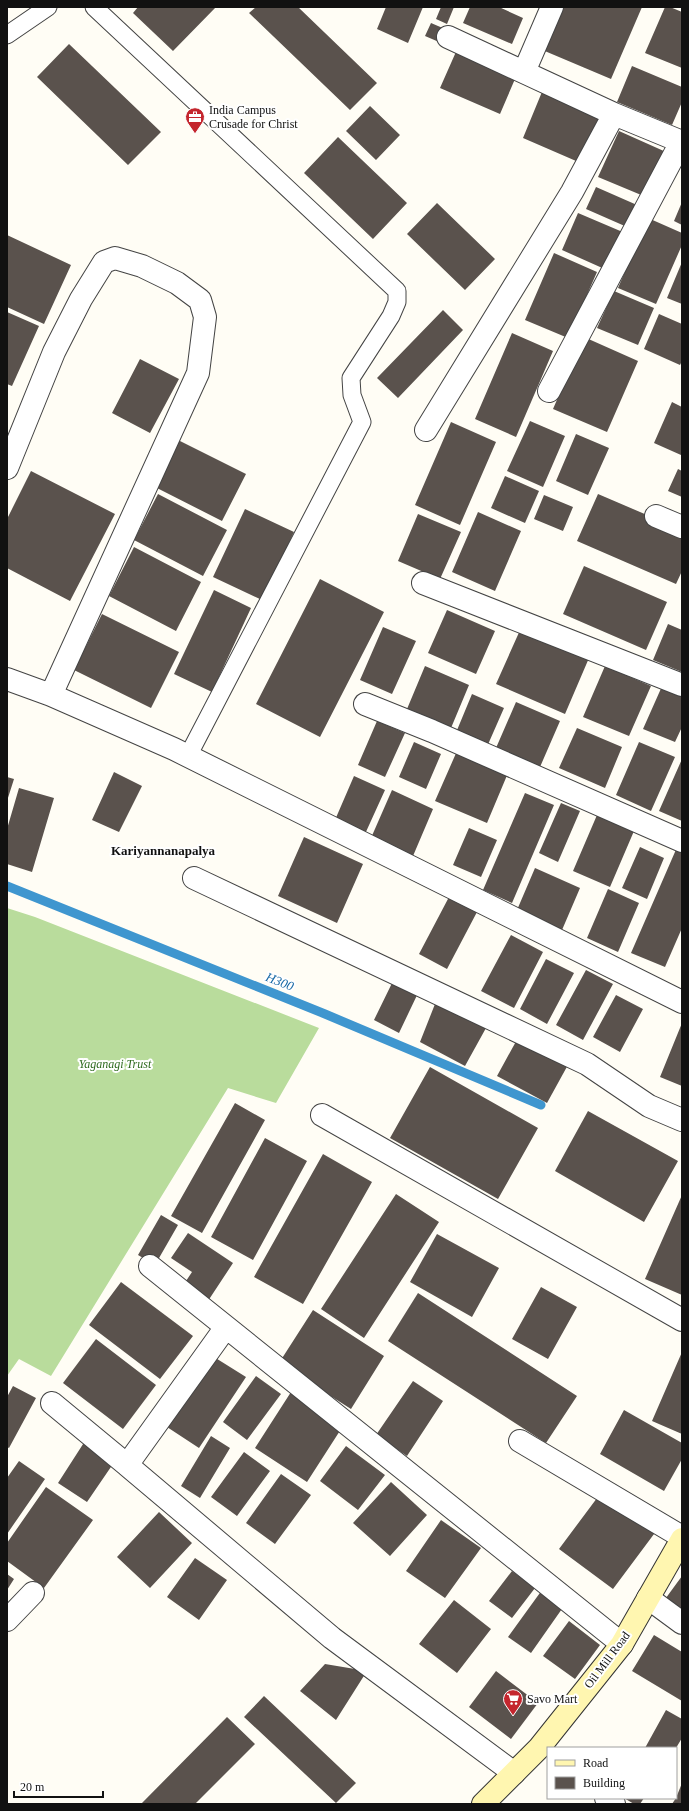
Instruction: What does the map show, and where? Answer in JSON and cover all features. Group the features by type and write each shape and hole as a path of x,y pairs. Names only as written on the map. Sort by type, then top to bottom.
{"street":[{"path":"524,72 552,7"},
{"path":"448,37 614,114 682,142 549,391"},
{"path":"426,430 572,192 614,114"},
{"path":"7,468 54,352 81,299 104,262 115,258 142,266 177,283 200,300 205,317 198,373 51,695"},
{"path":"656,516 682,528"},
{"path":"423,583 682,685"},
{"path":"7,679 51,695 188,756 682,1002"},
{"path":"364,704 682,841"},
{"path":"194,878 587,1064 649,1106 682,1120"},
{"path":"322,1115 682,1320"},
{"path":"150,1266 622,1644"},
{"path":"127,1465 226,1327"},
{"path":"52,1403 332,1638 514,1773"},
{"path":"520,1441 682,1538"},
{"name":"Oil Mill Road","path":"483,1804 514,1773 544,1751 622,1644 682,1538"},
{"path":"7,1620 33,1594"},
{"path":"648,1598 682,1623"}],"lane":[{"path":"7,35 48,7"},
{"path":"94,7 397,291 397,302 392,316 352,378 352,395 362,422 188,756"}],"green space":[{"name":"Yaganagi Trust","path":"7,908 35,917 319,1028 276,1103 228,1088 51,1376 19,1359 7,1376"}],"building":[{"path":"138,7 216,7 173,51 133,13"},
{"path":"256,7 298,7 377,83 350,110 249,13"},
{"path":"386,7 423,7 408,43 377,29"},
{"path":"441,7 454,7 447,24 436,19"},
{"path":"470,7 499,7 523,18 512,44 463,23"},
{"path":"558,7 642,7 611,79 540,49"},
{"path":"665,7 670,7 682,12 682,68 645,53"},
{"path":"431,23 445,29 439,42 425,36"},
{"path":"69,44 161,132 128,165 37,77"},
{"path":"459,45 518,72 500,114 440,88"},
{"path":"632,66 682,87 682,102 672,125 617,102"},
{"path":"544,87 605,114 583,164 523,138"},
{"path":"370,106 400,135 376,160 346,131"},
{"path":"619,131 666,152 646,197 598,177"},
{"path":"338,137 407,203 373,239 304,173"},
{"path":"596,187 637,205 627,227 586,209"},
{"path":"682,202 682,225 674,221"},
{"path":"437,203 495,259 465,290 407,234"},
{"path":"578,213 625,233 609,271 562,250"},
{"path":"648,218 682,233 682,245 656,304 618,288"},
{"path":"7,235 71,265 44,324 7,307"},
{"path":"554,253 597,272 568,338 525,320"},
{"path":"682,262 682,304 667,298"},
{"path":"614,291 654,308 638,345 597,328"},
{"path":"443,310 463,330 398,398 377,378"},
{"path":"7,312 39,326 12,386 7,384"},
{"path":"659,314 682,324 682,361 680,365 644,349"},
{"path":"512,333 553,351 516,437 475,419"},
{"path":"584,337 638,361 607,432 553,409"},
{"path":"140,359 179,379 150,433 112,413"},
{"path":"672,402 682,407 681,455 654,443"},
{"path":"530,421 565,436 543,487 507,471"},
{"path":"451,422 496,442 460,525 415,505"},
{"path":"576,434 609,448 588,495 556,481"},
{"path":"178,440 246,474 222,521 155,487"},
{"path":"678,469 682,471 682,497 668,491"},
{"path":"31,471 115,514 70,601 7,568 7,519"},
{"path":"505,476 539,491 525,523 491,508"},
{"path":"158,494 227,530 203,576 134,540"},
{"path":"598,494 682,530 682,571 676,584 577,541"},
{"path":"544,495 573,507 563,531 534,519"},
{"path":"245,509 294,532 262,600 213,577"},
{"path":"478,512 521,531 495,591 452,572"},
{"path":"418,514 461,532 440,579 398,561"},
{"path":"134,547 201,582 176,631 109,596"},
{"path":"584,566 667,602 646,650 563,614"},
{"path":"320,579 384,612 320,737 256,704"},
{"path":"214,590 251,608 212,692 174,674"},
{"path":"447,610 495,631 476,674 428,653"},
{"path":"102,614 179,652 151,708 74,670"},
{"path":"668,624 682,630 682,672 653,660"},
{"path":"383,627 416,641 392,694 360,680"},
{"path":"521,628 589,658 565,714 496,684"},
{"path":"425,666 469,685 451,728 407,709"},
{"path":"605,666 651,686 629,736 583,717"},
{"path":"663,684 682,692 682,727 675,742 643,729"},
{"path":"472,694 504,708 486,749 455,735"},
{"path":"516,702 560,721 540,767 496,748"},
{"path":"377,721 405,733 385,777 358,765"},
{"path":"577,728 622,747 605,788 559,768"},
{"path":"414,742 441,754 426,789 399,777"},
{"path":"639,742 675,757 651,811 616,795"},
{"path":"457,751 508,773 487,823 435,801"},
{"path":"682,759 682,821 659,811"},
{"path":"114,772 142,786 119,832 92,820"},
{"path":"354,776 385,790 365,834 335,820"},
{"path":"7,777 14,779 7,801"},
{"path":"19,788 54,798 32,872 7,864 7,829"},
{"path":"392,790 433,809 413,856 371,838"},
{"path":"525,793 554,805 512,903 483,890"},
{"path":"561,803 580,811 558,862 539,853"},
{"path":"597,815 634,831 610,887 573,871"},
{"path":"469,828 497,840 481,877 453,865"},
{"path":"304,837 363,864 337,923 278,896"},
{"path":"678,845 682,847 682,928 665,967 631,953"},
{"path":"640,847 664,858 647,899 622,888"},
{"path":"535,868 580,888 562,930 517,910"},
{"path":"608,889 639,903 618,952 587,938"},
{"path":"449,897 477,912 447,969 419,954"},
{"path":"511,935 543,952 514,1008 481,991"},
{"path":"546,959 574,973 547,1024 520,1009"},
{"path":"586,970 613,984 583,1040 556,1025"},
{"path":"394,979 419,991 399,1033 374,1020"},
{"path":"616,995 643,1009 620,1052 593,1037"},
{"path":"435,1004 486,1028 465,1066 420,1042"},
{"path":"682,1023 682,1086 660,1077"},
{"path":"519,1036 569,1063 547,1103 497,1076"},
{"path":"430,1067 538,1128 498,1199 390,1138"},
{"path":"235,1103 265,1120 202,1233 171,1216"},
{"path":"588,1111 678,1161 644,1222 555,1171"},
{"path":"265,1138 307,1161 253,1260 211,1237"},
{"path":"323,1154 372,1182 303,1304 254,1277"},
{"path":"396,1194 439,1222 364,1338 321,1309"},
{"path":"682,1195 682,1295 645,1279"},
{"path":"161,1215 178,1225 155,1265 138,1255"},
{"path":"188,1233 233,1263 206,1304 182,1287 192,1272 171,1258"},
{"path":"437,1234 499,1268 472,1317 410,1282"},
{"path":"121,1282 193,1336 160,1379 89,1325"},
{"path":"541,1287 577,1307 548,1359 512,1339"},
{"path":"418,1293 577,1396 546,1443 388,1341"},
{"path":"313,1310 384,1356 351,1409 279,1363"},
{"path":"96,1339 156,1385 123,1429 63,1383"},
{"path":"682,1352 682,1434 652,1421"},
{"path":"214,1357 246,1377 199,1448 167,1427"},
{"path":"256,1376 281,1394 247,1440 223,1422"},
{"path":"413,1381 443,1401 407,1456 376,1435"},
{"path":"13,1386 36,1398 9,1448 7,1447 7,1397"},
{"path":"291,1392 343,1426 307,1482 255,1448"},
{"path":"624,1410 682,1443 682,1459 664,1491 600,1454"},
{"path":"211,1436 230,1448 200,1498 181,1486"},
{"path":"85,1441 115,1461 87,1502 58,1483"},
{"path":"346,1446 385,1475 358,1510 320,1481"},
{"path":"244,1452 270,1471 237,1516 211,1497"},
{"path":"19,1461 45,1479 7,1534 7,1478"},
{"path":"281,1474 311,1495 275,1544 246,1523"},
{"path":"391,1482 427,1515 390,1556 353,1523"},
{"path":"46,1487 93,1520 44,1588 7,1561 7,1543"},
{"path":"603,1490 657,1530 613,1589 559,1549"},
{"path":"159,1512 192,1543 150,1588 117,1557"},
{"path":"441,1520 481,1548 445,1598 406,1571"},
{"path":"195,1558 227,1580 199,1620 167,1597"},
{"path":"512,1571 535,1588 512,1618 489,1601"},
{"path":"7,1574 14,1579 7,1590"},
{"path":"682,1576 682,1616 663,1602"},
{"path":"542,1590 564,1606 531,1653 508,1637"},
{"path":"454,1600 491,1629 457,1673 419,1644"},
{"path":"569,1621 600,1645 575,1679 543,1656"},
{"path":"654,1635 682,1652 682,1701 632,1671"},
{"path":"325,1664 367,1671 336,1720 300,1691"},
{"path":"496,1671 538,1703 511,1739 469,1707"},
{"path":"264,1696 356,1783 336,1803 244,1717"},
{"path":"666,1710 682,1719 682,1738 677,1747 646,1747"},
{"path":"227,1717 255,1744 195,1804 141,1804"},
{"path":"682,1783 682,1804 672,1804 677,1799"},
{"path":"626,1799 643,1799 640,1804 634,1804"}],"waterway":[{"name":"H300","path":"7,886 325,1014 541,1105"}],"place":[{"name":"India Campus Crusade for Christ","path":"195,134"},
{"name":"Savo Mart","path":"513,1716"}],"district":[{"name":"Kariyannanapalya","path":"163,850"}]}
